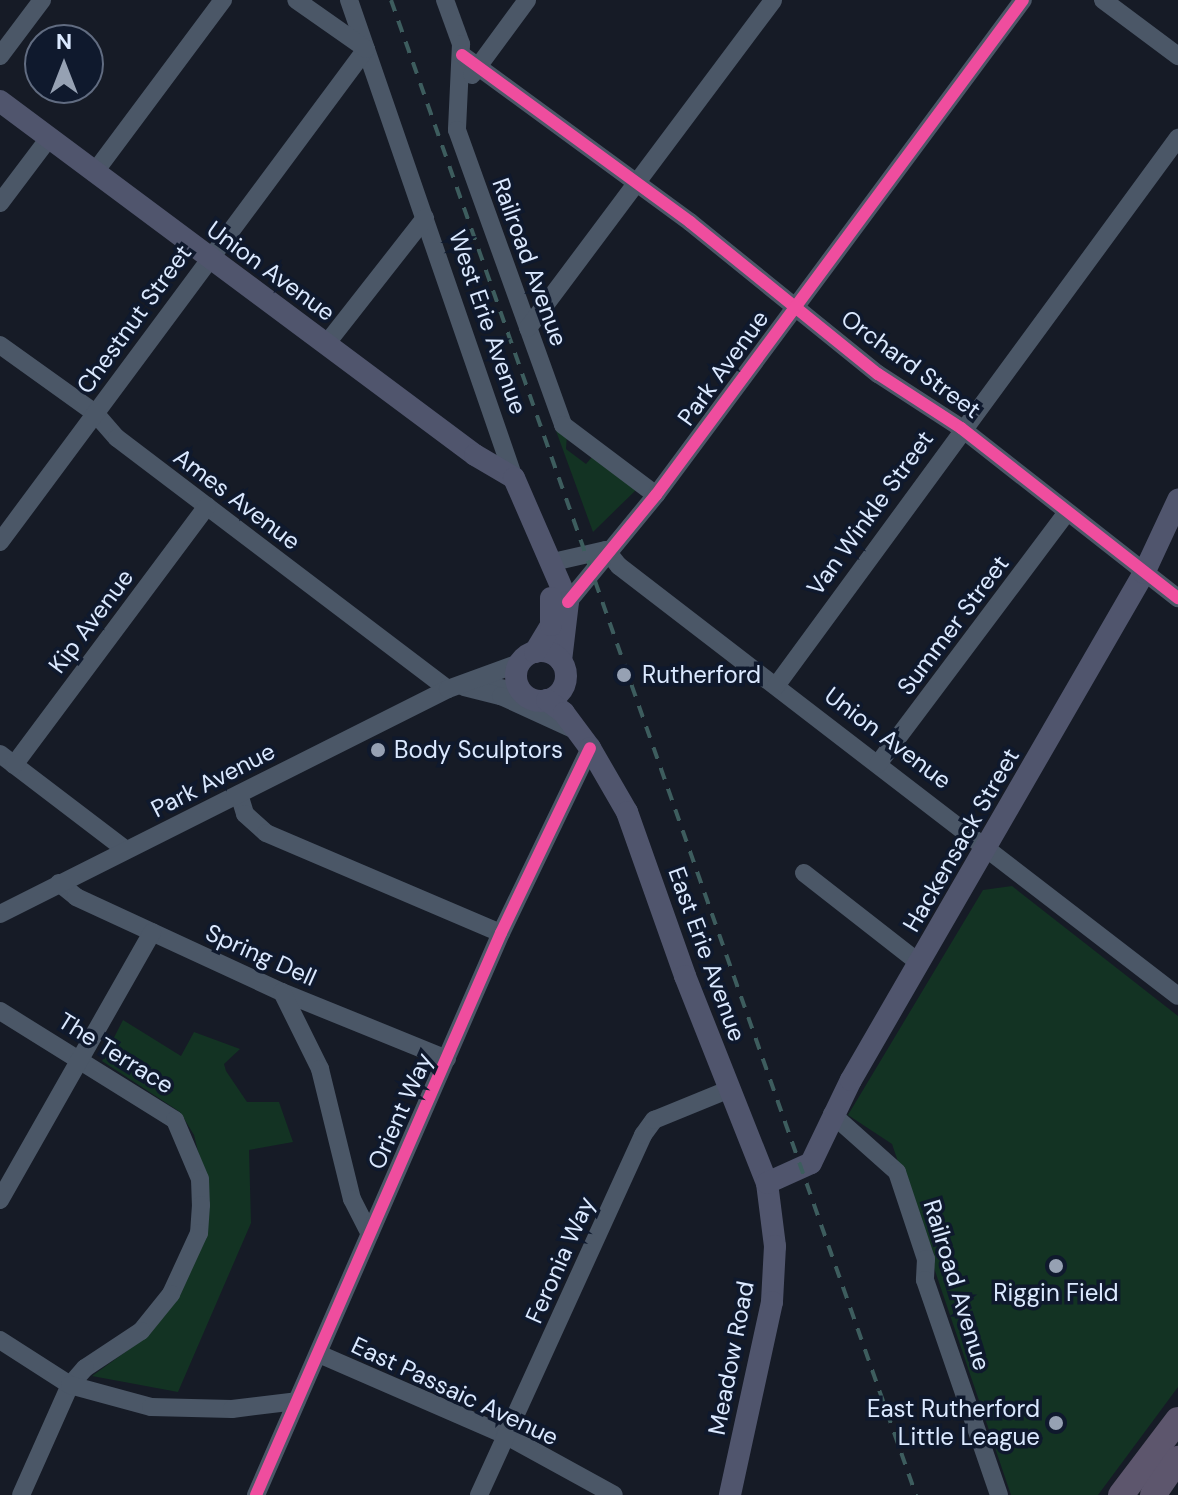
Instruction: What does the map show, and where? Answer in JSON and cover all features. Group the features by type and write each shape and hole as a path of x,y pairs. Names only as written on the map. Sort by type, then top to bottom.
{"highway":[{"path":"1121,1495 1178,1420"},
{"path":"1153,1495 1178,1459"}],"main road":[{"name":"Union Avenue","path":"0,101 209,258 514,478"},
{"name":"West Erie Avenue","path":"514,478 553,562 561,607 564,671"},
{"path":"514,478 561,607 527,658 521,692 530,699 547,700 559,694 564,671 527,658"},
{"name":"Hackensack Street","path":"767,1183 811,1163 832,1114 1144,573 1178,500"},
{"name":"East Erie Avenue","path":"564,671 584,739"},
{"name":"East Erie Avenue","path":"547,700 584,739 627,812 767,1183"},
{"name":"Meadow Road","path":"730,1495 772,1302 775,1246 767,1183"}],"street":[{"path":"0,56 42,0"},
{"path":"94,173 223,0"},
{"path":"296,0 366,49"},
{"name":"West Erie Avenue","path":"349,0 514,478"},
{"path":"445,0 470,60 527,0"},
{"path":"528,328 773,0"},
{"name":"Park Avenue","path":"561,607 606,550 656,495 1023,0"},
{"path":"1103,0 1175,48"},
{"name":"Chestnut Street","path":"0,542 366,49"},
{"name":"Railroad Avenue","path":"470,60 456,102 457,130 563,425 656,495"},
{"name":"Orchard Street","path":"470,60 797,305 878,374 961,428 1066,514 1178,598"},
{"path":"0,203 49,138"},
{"name":"Van Winkle Street","path":"776,686 961,428 1178,138"},
{"path":"327,343 425,218"},
{"name":"Ames Avenue","path":"0,345 95,413 117,438 207,506 456,688"},
{"name":"Kip Avenue","path":"7,759 207,506"},
{"name":"Summer Street","path":"878,764 1066,514"},
{"path":"553,562 606,550"},
{"name":"Union Avenue","path":"606,550 619,566 988,846 1178,996"},
{"name":"Park Avenue","path":"0,914 456,688 527,658"},
{"name":"Park Avenue","path":"456,688 499,685 521,692"},
{"path":"456,688 501,696 584,739"},
{"name":"Orient Way","path":"256,1495 584,739"},
{"path":"7,759 126,850"},
{"path":"239,794 245,814 266,833 501,933"},
{"path":"804,873 919,963"},
{"name":"Spring Dell","path":"59,883 76,897 282,992 447,1059"},
{"path":"0,1200 152,932"},
{"path":"282,992 320,1069 352,1199 370,1234"},
{"name":"The Terrace","path":"0,1011 81,1057 175,1120 200,1179 199,1233 171,1294 141,1331 85,1368 70,1385"},
{"name":"Feronia Way","path":"479,1495 643,1135 654,1120 730,1089"},
{"name":"Railroad Avenue","path":"832,1114 897,1172 926,1259 925,1280 999,1495"},
{"path":"0,1340 70,1385 151,1407 232,1409 297,1401"},
{"name":"East Passaic Avenue","path":"319,1354 505,1435 614,1495"},
{"path":"21,1495 70,1385"}],"green space":[{"path":"559,427 567,434 566,449 586,464 592,457 637,489 593,532 555,428"},
{"name":"Riggin Field","path":"1012,886 1178,1016 1178,1387 1098,1495 1011,1495 892,1144 848,1115 983,890"},
{"path":"123,1020 181,1056 194,1032 240,1049 224,1064 226,1071 247,1102 279,1102 293,1142 249,1150 251,1223 178,1392 92,1376 149,1335 176,1300 207,1188 194,1135 180,1112 102,1061"}],"railway":[{"path":"391,0 916,1495"}],"cycle path":[{"path":"568,602 656,495 1023,0"},
{"path":"462,55 690,222 878,374 961,428 1178,598"},
{"path":"256,1495 501,933 590,748"}],"place":[{"name":"Rutherford","path":"624,675"},
{"name":"Body Sculptors","path":"378,750"},
{"name":"Riggin Field","path":"1056,1266"},
{"name":"East Rutherford Little League","path":"1056,1423"}]}
